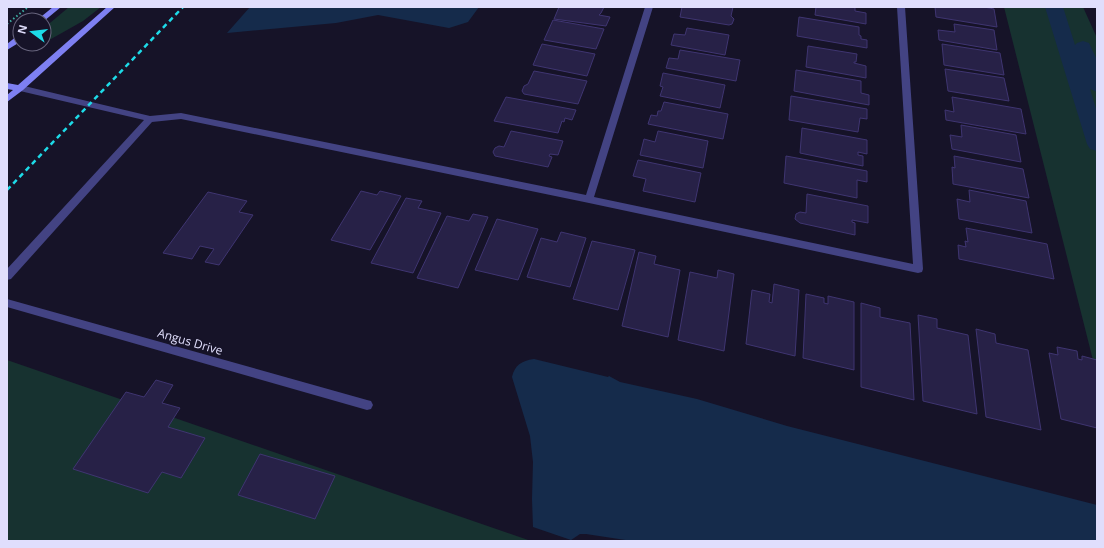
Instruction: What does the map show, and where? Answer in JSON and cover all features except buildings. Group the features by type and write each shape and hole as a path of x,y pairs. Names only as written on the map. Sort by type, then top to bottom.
{"main road":[{"path":"7,99 110,7"},
{"path":"7,86 20,88"}],"street":[{"path":"589,199 649,7"},
{"path":"20,88 150,119 181,116 589,199 918,270 901,7"},
{"path":"7,276 150,119"},
{"name":"Angus Drive","path":"7,303 367,406"}],"path":[{"path":"7,24 28,7"}],"green space":[{"path":"69,7 101,7 83,21 52,38 52,21"},
{"path":"1004,7 1083,7 1097,38 1097,376"},
{"path":"7,360 531,541 7,541"}],"water":[{"path":"250,7 479,7 468,22 449,28 378,15 336,23 227,33"},
{"path":"534,359 609,376 620,382 697,399 787,426 1097,505 1097,541 632,541 586,534 580,534 571,540 533,527 533,462 530,436 512,377 519,364"}],"waterway":[{"path":"1054,7 1097,144"},
{"path":"1083,47 1097,86"}],"railway":[{"path":"7,190 183,7"}]}
